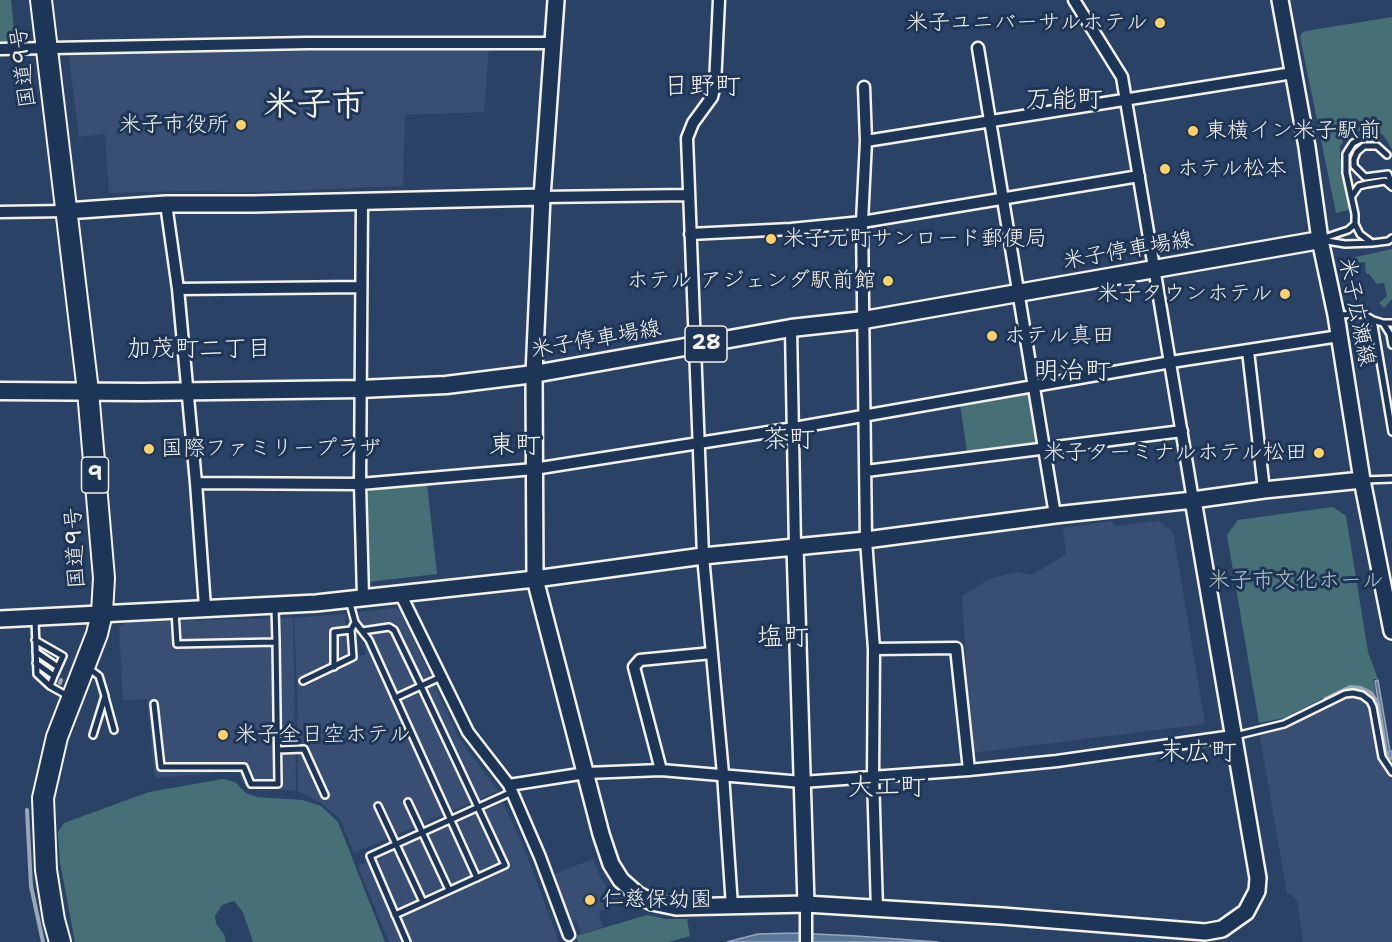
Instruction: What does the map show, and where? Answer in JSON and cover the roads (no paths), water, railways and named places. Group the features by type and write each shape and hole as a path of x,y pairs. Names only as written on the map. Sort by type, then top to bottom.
{"highway":[{"name":"国道9号","path":"41,0 88,391 104,578 102,612 97,634 57,738 43,798 46,870 60,942"}],"main road":[{"name":"米子停車場線","path":"0,391 142,392 360,389 446,385 534,374 791,328 864,320 1320,240"}],"street":[{"path":"556,0 542,197 534,374 534,579 601,834 612,864 621,880 638,895 652,902 676,907 806,904 1205,932 1222,929 1246,912 1257,891 1258,878 1122,77 1118,67 1074,0"},
{"path":"719,0 716,85 712,97 693,123 687,138 704,556 732,906"},
{"name":"米子広瀬線","path":"1280,0 1307,147 1320,240 1336,315 1362,480 1389,593 1392,631"},
{"path":"0,49 308,43 554,43"},
{"path":"978,48 1055,515"},
{"path":"866,141 1293,72"},
{"path":"864,87 866,141 862,222 866,540 874,649 873,776 877,910"},
{"path":"690,234 791,229 862,222 1139,176"},
{"path":"0,212 66,211 166,204 688,195"},
{"path":"356,598 360,484 362,202"},
{"path":"166,204 178,289 196,483 204,607"},
{"path":"178,289 360,287"},
{"path":"791,328 806,942"},
{"path":"196,483 360,484 534,468 794,428 1171,362 1339,336"},
{"path":"1248,351 1264,490"},
{"path":"866,471 1182,431"},
{"path":"0,619 102,612 275,605 356,598 534,579 704,556 866,540 1055,515 1362,480"},
{"path":"400,593 468,732 511,789 540,857 569,935"},
{"path":"874,649 956,648 969,770"},
{"path":"661,770 634,667 640,660 712,652"},
{"path":"511,789 586,773 661,770 802,782 969,770 1057,761 1233,736"}],"lane":[{"path":"1372,243 1360,234 1354,224 1352,196 1346,173 1346,154 1353,143 1363,138 1373,138"},
{"path":"1387,155 1377,146 1364,146 1357,152 1354,166 1365,177 1388,174 1392,185"},
{"path":"1352,196 1359,186 1385,181 1392,185"},
{"path":"1320,240 1348,230 1354,224"},
{"path":"1320,240 1345,244 1388,241 1392,238"},
{"path":"1336,315 1363,314 1373,320 1392,323"},
{"path":"1373,320 1392,432"},
{"path":"1383,323 1390,334 1392,345"},
{"path":"1362,480 1392,479"},
{"path":"303,681 353,657 351,630 355,622 356,598"},
{"path":"154,704 161,767 244,767 251,784 278,784 275,605"},
{"path":"175,609 177,644 276,642"},
{"path":"35,617 37,674 50,686 72,698"},
{"path":"355,622 369,640 477,878"},
{"path":"362,631 389,627 394,630 505,865 395,915"},
{"path":"334,667 334,632 351,630"},
{"path":"35,640 63,656 50,686"},
{"path":"36,652 58,667"},
{"path":"36,663 54,676"},
{"path":"86,666 99,676 114,730"},
{"path":"394,698 441,677"},
{"path":"1233,736 1284,724 1345,694 1362,695 1370,701 1373,707 1382,756 1392,772"},
{"path":"93,735 105,696"},
{"path":"278,750 304,749 324,795"},
{"path":"407,942 370,856 478,807 511,789"},
{"path":"408,802 449,890"},
{"path":"378,806 423,903"}],"waterway":[{"path":"1325,699 1350,687 1361,688 1371,693 1378,703 1386,753 1388,753"},
{"path":"27,810 31,886 43,942"}],"place":[{"name":"米子ユニバーサルホテル","path":"1160,23"},
{"name":"米子市役所","path":"241,125"},
{"name":"東横イン米子駅前","path":"1193,131"},
{"name":"ホテル松本","path":"1165,169"},
{"name":"米子元町サンロード郵便局","path":"771,239"},
{"name":"ホテル アジェンダ駅前館","path":"888,281"},
{"name":"米子タウンホテル","path":"1285,294"},
{"name":"ホテル真田","path":"992,336"},
{"name":"国際ファミリープラザ","path":"149,449"},
{"name":"米子ターミナルホテル松田","path":"1319,453"},
{"name":"米子全日空ホテル","path":"223,735"},
{"name":"仁慈保幼園","path":"590,900"}],"district":[{"name":"日野町","path":"702,87"},
{"name":"万能町","path":"1064,100"},
{"name":"米子市","path":"314,106"},
{"name":"加茂町二丁目","path":"199,350"},
{"name":"明治町","path":"1072,372"},
{"name":"茶町","path":"789,440"},
{"name":"東町","path":"515,446"},
{"name":"塩町","path":"783,638"},
{"name":"末広町","path":"1198,753"},
{"name":"大工町","path":"887,788"}],"park label":[{"name":"米子市文化ホール","path":"1296,581"}]}
